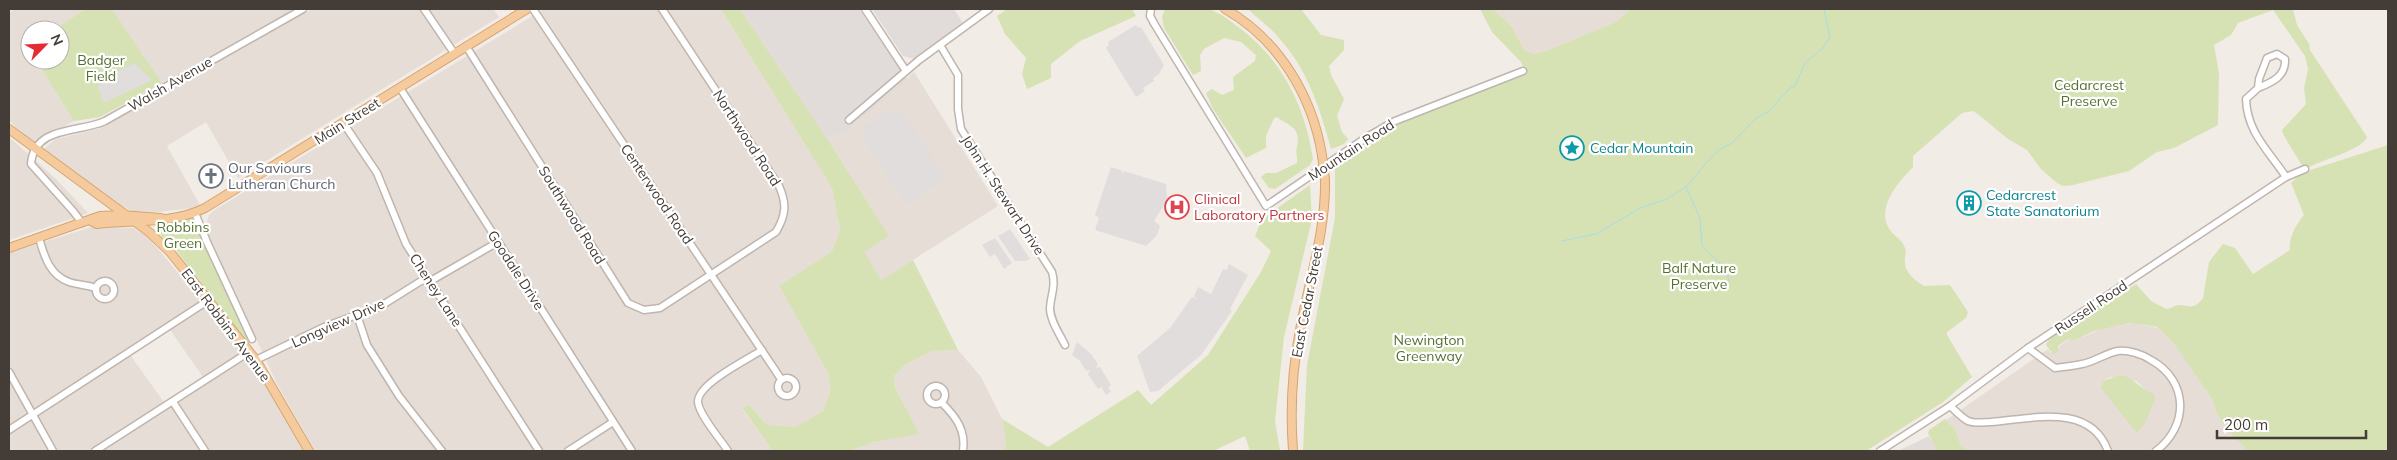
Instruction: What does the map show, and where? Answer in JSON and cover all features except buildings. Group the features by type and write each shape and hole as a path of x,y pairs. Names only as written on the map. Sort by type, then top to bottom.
{"main road":[{"name":"Main Street","path":"161,218 195,212 344,124 454,53 528,9"},
{"name":"East Cedar Street","path":"1225,9 1259,33 1290,70 1312,114 1322,155 1325,180 1322,223 1295,362 1292,396 1293,451"},
{"name":"East Robbins Avenue","path":"9,129 135,222 170,252 256,360 309,451"},
{"path":"9,248 91,221 100,216 124,215 161,218"},
{"path":"91,221 97,224 155,222 161,218"}],"street":[{"name":"Walsh Avenue","path":"36,150 49,135 105,121 303,9"},
{"path":"424,9 454,53"},
{"name":"Centerwood Road","path":"533,9 781,379"},
{"name":"Northwood Road","path":"662,9 779,186 785,199 785,211 776,232 712,275"},
{"path":"865,9 906,71"},
{"name":"Mountain Road","path":"1150,9 1150,16 1155,25 1266,206 1367,137 1395,121 1524,71"},
{"path":"849,120 906,71 985,10"},
{"name":"John H. Stewart Drive","path":"940,45 958,75 958,114 962,129 1052,272 1054,285 1050,304 1051,315 1065,345"},
{"name":"Southwood Road","path":"466,46 628,304 644,310 660,308 712,275"},
{"path":"2258,88 2259,79 2267,58 2278,54 2285,59 2286,68 2280,76 2271,83 2258,88 2246,99 2246,113 2254,134 2286,176"},
{"name":"Goodale Drive","path":"400,88 632,451"},
{"name":"Cheney Lane","path":"344,124 377,174 406,244 539,451"},
{"path":"36,150 31,161 32,166 74,210 82,223"},
{"name":"Russell Road","path":"1880,451 1950,406 2028,348 2286,176 2305,169"},
{"name":"East Robbins Avenue","path":"195,212 237,314 252,339"},
{"path":"39,238 47,262 56,274 69,282 96,288"},
{"name":"Longview Drive","path":"256,360 324,327 381,306 421,281 434,279 498,242"},
{"path":"9,430 209,300"},
{"path":"357,315 367,345 399,396 442,451"},
{"path":"2028,348 2055,368 2082,364 2118,351 2141,354 2160,364 2174,381 2181,405 2177,427 2168,442 2156,451"},
{"path":"728,451 701,412 698,402 701,392 709,384 762,350"},
{"path":"95,451 249,352"},
{"path":"9,372 31,415 54,451"},
{"path":"173,402 205,451"},
{"path":"942,402 957,418 965,439 963,451"},
{"path":"1950,406 1969,421 1996,421 2046,416 2064,417 2080,421 2106,444 2108,451"},
{"path":"568,451 613,422"}],"shaded area":[{"path":"15,9 85,9 69,20 20,20 20,70 42,70 74,121 33,143 9,120 9,13"},
{"path":"112,9 295,9 162,83"},
{"path":"312,9 493,9 499,17 238,178 206,122 167,146 201,207 158,212 132,211 116,203 46,154 45,148 56,139 98,129"},
{"path":"544,9 721,9 832,188 840,230 832,251 779,286 828,373 831,389 823,411 796,427 767,425 749,405 742,409 773,451 315,451 277,384 205,227 209,215"},
{"path":"740,9 859,9 907,79 852,127 842,133 826,137"},
{"path":"872,9 954,9 963,23 914,59 903,56"},
{"path":"1493,9 1631,9 1616,22 1546,51 1533,54 1524,50 1512,27"},
{"path":"1136,25 1138,28 1141,27 1164,65 1159,74 1153,78 1154,81 1143,88 1145,91 1136,97 1106,48 1109,45 1108,42"},
{"path":"134,63 152,80 104,103 98,88 100,81"},
{"path":"914,72 998,206 881,280 863,252 889,236 826,137 852,127"},
{"path":"900,108 946,178 906,204 860,135 866,130 864,127 891,109 894,112"},
{"path":"9,137 56,179 88,213 9,240"},
{"path":"1111,167 1121,170 1122,173 1124,171 1166,184 1167,200 1154,221 1160,226 1157,235 1146,246 1095,230 1099,218 1095,215"},
{"path":"95,226 133,228 148,237 243,351 205,380 166,324 126,349 168,408 247,357 281,409 303,451 9,451 9,253"},
{"path":"1010,229 1030,259 1015,261 998,236"},
{"path":"995,238 1012,263 1004,269 995,254 990,257 982,245"},
{"path":"1229,264 1248,275 1230,309 1232,311 1201,355 1158,391 1150,392 1137,356 1170,328 1192,297 1197,299 1194,296 1198,287 1211,294 1223,269 1227,270"},
{"path":"2134,323 2157,328 2174,342 2212,399 2217,414 2227,430 2248,451 1968,451 1958,443 1955,429 1946,420 2048,349 2051,353 2069,339 2083,337 2101,329","holes":["2111,377 2137,381 2147,392 2101,388 2103,381"]},
{"path":"1077,342 1091,354 1098,364 1096,368 1100,367 1111,385 1108,387 1111,392 1106,395 1101,387 1098,389 1088,374 1090,370 1086,371 1080,361 1072,355"},
{"path":"958,350 981,377 1002,419 1006,444 1004,451 850,451 873,442 918,434 895,388 894,376 905,365 931,351"},
{"path":"1929,436 1937,451 1898,451"}],"green space":[{"path":"1197,8 1215,12 1237,26 1267,53 1289,85 1304,120 1313,159 1310,165 1275,189 1269,188 1261,177 1266,173 1276,173 1297,163 1298,136 1296,132 1291,126 1277,117 1274,118 1266,136 1266,148 1246,158 1213,109 1206,93 1212,89 1222,95 1234,90 1233,77 1255,61 1256,55 1241,42 1224,38 1204,49 1200,55 1201,71 1193,75 1164,28 1162,17 1165,9"},
{"name":"Badger Field","path":"85,9 112,9 162,83 100,117 74,121 42,70 70,70 69,20"},
{"path":"721,9 740,9 826,137 889,236 864,252 881,280 913,260 958,350 931,351 905,365 894,376 895,388 919,434 873,442 850,451 773,451 742,408 749,405 767,425 796,427 823,411 831,389 828,373 779,286 832,251 840,230 832,188"},
{"path":"1007,9 1132,9 1136,16 1080,41 1051,64 1051,78 1027,89 1022,74 1026,58 1005,34 997,16"},
{"path":"1248,9 1301,9 1321,35 1344,40 1344,50 1329,66 1331,75 1344,99 1337,116 1342,132 1348,139 1344,144 1331,149 1312,90 1298,63 1275,34"},
{"path":"1480,9 1493,9 1512,27 1524,50 1533,54 1546,51 1616,22 1631,9 2293,9 2297,25 2311,47 2309,45 2310,50 2367,137 2364,142 2350,150 2309,167 2303,167 2282,130 2306,104 2304,88 2308,69 2305,56 2273,10 2238,23 2231,35 2214,45 2219,73 2218,125 2174,148 2157,152 2129,171 2063,186 2041,169 2027,150 2008,139 1979,115 1973,111 1962,113 1913,156 1913,167 1890,196 1885,213 1886,222 1890,230 1902,242 1905,248 1905,267 1914,279 1924,286 1950,285 1968,312 1966,318 1947,332 1947,335 1972,377 1943,402 1866,451 1303,451 1307,365 1335,218 1335,165 1377,141 1374,136 1394,123 1526,72 1521,62 1492,32"},
{"path":"2388,145 2388,451 2248,451 2227,430 2217,414 2212,399 2174,343 2157,327 2131,323 2094,331 2075,340 2068,339 2058,346 2058,352 2053,354 2046,345 2051,338 2072,321 2136,284 2151,301 2166,309 2178,305 2197,305 2203,298 2209,262 2223,244 2235,248 2253,274 2290,250 2296,226 2304,215 2291,183 2301,173"},
{"path":"1310,185 1312,219 1284,337 1275,421 1280,451 1250,451 1245,436 1213,451 1004,451 1006,444 1002,419 1048,447 1138,390 1151,405 1208,355 1261,272 1271,251 1255,236 1262,219"},
{"name":"Robbins Green","path":"190,218 194,222 249,340 247,343 176,250 162,237 158,229 162,222"},
{"path":"2121,375 2154,394 2155,399 2145,423 2137,433 2101,388 2103,381"},
{"path":"1945,419 1955,429 1960,445 1968,451 1937,451 1928,433 1929,430"}],"waterway":[{"path":"1562,241 1596,234 1640,208 1665,200 1686,187 1717,151 1732,143 1755,119 1769,111 1790,88 1795,86 1805,63 1822,49 1830,37 1824,9"},
{"path":"1686,187 1700,218 1702,246 1719,261 1729,281"}],"place":[{"name":"Cedar Mountain","path":"1572,148"},
{"name":"Our Saviours Lutheran Church","path":"211,176"},
{"name":"Cedarcrest State Sanatorium","path":"1969,203"},
{"name":"Clinical Laboratory Partners","path":"1177,207"}],"park label":[{"name":"Cedarcrest Preserve","path":"2089,94"},
{"name":"Balf Nature Preserve","path":"1699,276"},
{"name":"Newington Greenway","path":"1429,348"}]}
